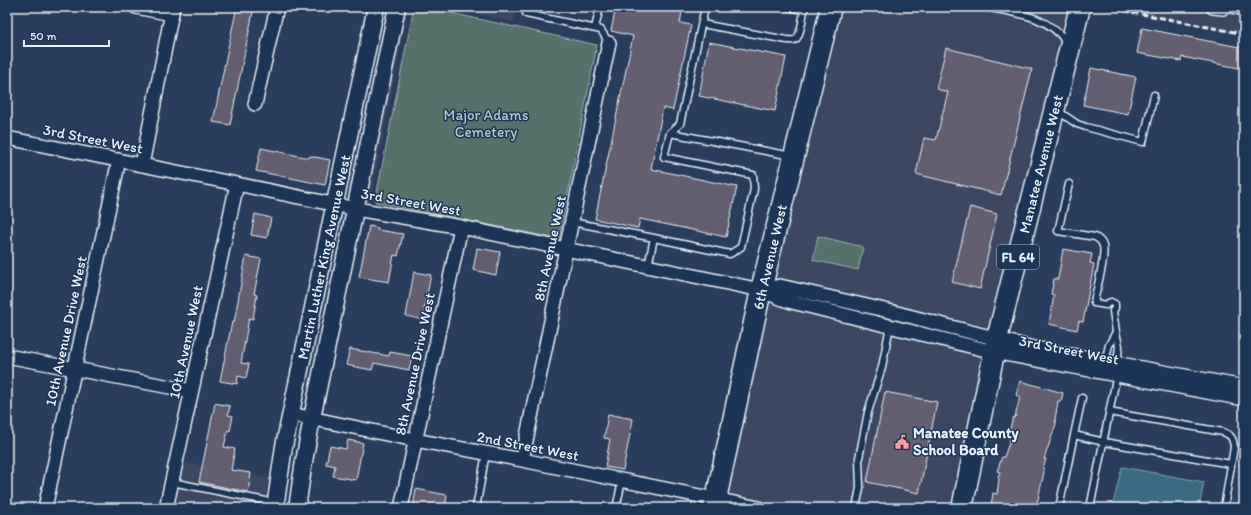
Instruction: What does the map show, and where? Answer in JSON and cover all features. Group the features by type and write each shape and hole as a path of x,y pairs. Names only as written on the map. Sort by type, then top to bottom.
{"main road":[{"name":"6th Avenue West","path":"715,504 761,290 831,7"},
{"name":"Manatee Avenue West","path":"962,508 996,346 1080,7"}],"street":[{"path":"136,7 172,10 142,166"},
{"path":"255,104 277,7"},
{"name":"Martin Luther King Avenue West","path":"275,505 284,446 376,7"},
{"name":"Martin Luther King Avenue West","path":"297,508 312,418 397,7"},
{"name":"8th Avenue West","path":"522,460 609,43"},
{"name":"3rd Street West","path":"7,138 356,209 461,227 648,266 761,290 777,298 890,326 1110,368 1244,399"},
{"name":"10th Avenue Drive West","path":"45,508 119,160"},
{"name":"10th Avenue West","path":"166,508 237,184"},
{"name":"8th Avenue Drive West","path":"401,508 461,227"},
{"name":"3rd Street West","path":"761,290 780,286 893,312 996,346"},
{"path":"890,326 893,312"},
{"path":"7,356 191,391"},
{"name":"3rd Street West","path":"1110,368 1244,387"},
{"name":"2nd Street West","path":"291,414 622,481 715,504 757,508"}],"lane":[{"path":"528,7 526,14 601,30 609,43"},
{"path":"595,28 600,7"},
{"path":"572,222 730,254 741,247 754,189 753,175 664,157 670,134 680,124 705,7"},
{"path":"702,24 792,40 796,39 799,35 804,8 788,7"},
{"path":"986,7 1043,21 1056,29 1062,35 1070,48"},
{"path":"1218,8 1244,12"},
{"path":"1055,109 1077,124 1143,142 1154,95"},
{"path":"670,134 794,156"},
{"path":"1069,184 1058,231 1095,237 1103,246 1103,257 1094,303 1106,305 1108,310 1113,311 1119,346 1110,368"},
{"path":"648,266 654,238"},
{"path":"856,508 860,488 859,458 868,412 882,367 890,326"},
{"path":"1090,508 1109,412 1109,346 1116,332"},
{"path":"1058,508 1082,398"},
{"path":"1109,412 1229,434 1234,442 1224,508"},
{"path":"1074,435 1104,442 1231,464"},
{"path":"476,508 486,454"},
{"path":"616,508 622,481"},
{"path":"172,482 275,505"}],"shaded area":[{"path":"405,7 408,7 370,201 372,206 367,205 391,72"},
{"path":"446,7 517,7 514,22"},
{"path":"837,7 1073,7 992,332 770,282"},
{"path":"1094,7 1244,7 1244,35 1175,22"},
{"path":"766,299 790,308 987,356 955,508 789,508 724,495"},
{"path":"183,462 270,478 264,508 173,508"},
{"path":"1122,467 1204,482 1199,508 1112,508"}],"green space":[{"name":"Major Adams Cemetery","path":"414,7 423,7 597,45 559,239 375,202"},
{"path":"818,236 863,247 858,270 813,260"}],"building":[{"path":"237,7 254,7 230,125 213,122"},
{"path":"616,7 683,7 680,23 691,25 673,110 663,108 651,169 737,187 726,237 640,219 638,228 595,219 633,36 611,31"},
{"path":"1142,28 1244,48 1244,69 1182,57 1181,61 1137,53"},
{"path":"709,42 786,57 775,111 699,96"},
{"path":"946,48 1032,69 1001,195 916,174 924,138 936,140 948,92 936,89"},
{"path":"1091,68 1136,77 1128,114 1083,105"},
{"path":"261,148 309,158 310,156 330,160 325,185 256,171"},
{"path":"970,207 997,214 980,289 952,282"},
{"path":"255,214 271,218 267,238 251,235"},
{"path":"369,226 378,228 377,230 403,234 398,256 394,255 389,282 359,277"},
{"path":"477,248 500,252 496,275 473,270"},
{"path":"1063,249 1092,254 1090,263 1094,264 1083,322 1079,321 1077,330 1049,324 1054,295 1051,294 1054,279 1058,279"},
{"path":"246,256 261,259 254,294 257,295 253,319 249,318 241,363 249,364 246,378 238,376 237,384 220,381 232,322 234,323"},
{"path":"414,272 431,275 424,309 426,309 424,320 406,316"},
{"path":"350,349 389,356 390,352 412,356 409,370 374,363 372,370 346,365"},
{"path":"1020,381 1063,393 1061,401 1058,401 1055,420 1056,424 1044,459 1046,459 1043,468 1044,472 1036,508 1000,508 991,506 993,493 997,494 998,477 1000,472 997,471 1009,443 1011,433 1009,431 1013,418 1015,417 1020,397 1016,395"},
{"name":"Manatee County School Board","path":"885,392 937,402 919,493 867,482"},
{"path":"215,403 230,406 228,415 233,416 230,431 228,430 224,447 235,449 231,470 251,473 248,492 199,482"},
{"path":"608,414 633,419 623,470 605,467 610,439 604,438"},
{"path":"348,440 363,443 356,480 333,476 335,466 326,464 330,446 346,449"},
{"path":"416,489 447,495 445,508 413,508"}],"railway":[{"path":"1106,7 1244,34"}],"place":[{"name":"Manatee County School Board","path":"902,442"}]}
